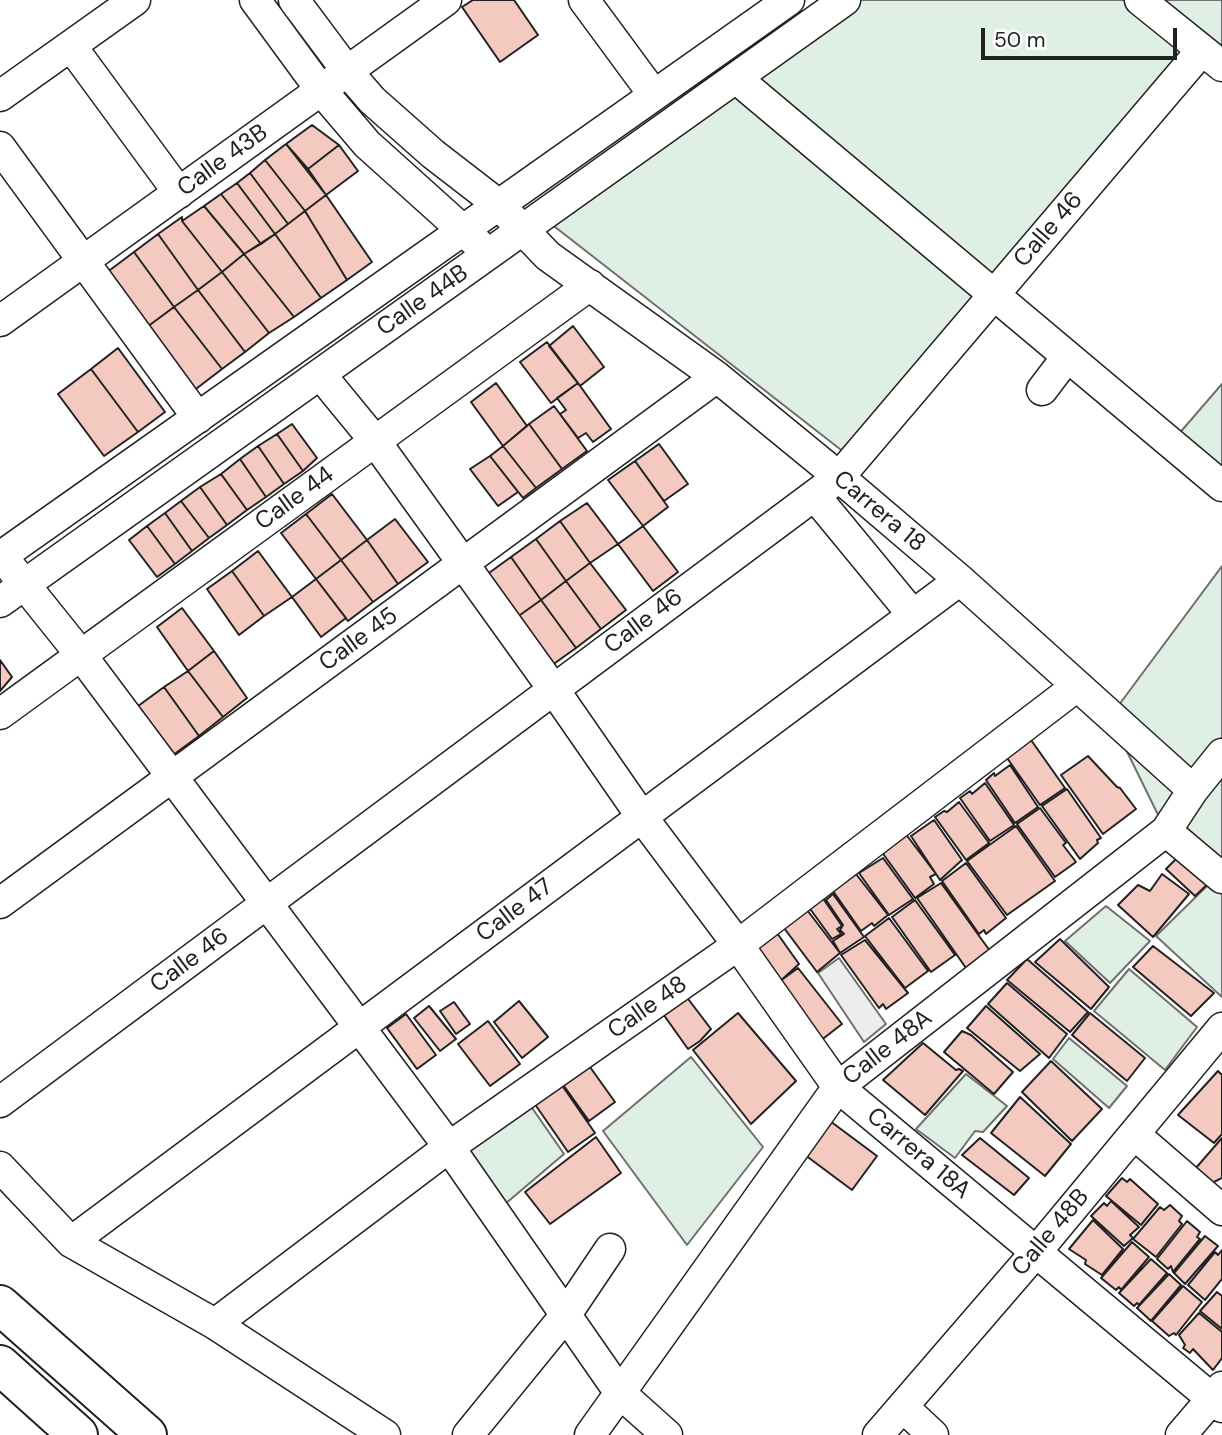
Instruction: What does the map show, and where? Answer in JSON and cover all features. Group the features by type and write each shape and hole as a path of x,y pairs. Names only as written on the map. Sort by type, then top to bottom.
{"highway":[{"path":"0,1305 147,1435"},
{"path":"0,1365 78,1435"}],"street":[{"path":"0,96 135,0"},
{"path":"255,0 321,90 367,144 462,231 490,253 548,256"},
{"name":"Carrera 18","path":"294,0 372,100 433,154 499,205 548,256 717,377 839,477 960,580 1193,790"},
{"name":"Calle 43B","path":"0,321 446,0"},
{"path":"584,0 654,95"},
{"name":"Calle 44B","path":"1,556 654,95 753,10 789,0"},
{"name":"Calle 44B","path":"12,594 845,0"},
{"path":"1140,0 1212,58"},
{"path":"71,46 179,192"},
{"name":"Calle 46","path":"0,1102 839,477 993,295 1212,58"},
{"path":"737,79 1222,486"},
{"path":"0,147 198,418"},
{"name":"Calle 44","path":"0,713 590,285"},
{"path":"1042,390 1067,357"},
{"path":"320,374 375,441 642,817"},
{"name":"Calle 45","path":"0,903 717,377"},
{"path":"815,496 913,615"},
{"path":"1,556 12,594 81,655 449,1147 620,1393 667,1435"},
{"name":"Calle 47","path":"71,1242 960,580"},
{"name":"Calle 48","path":"215,1324 449,1147 738,945 1077,686"},
{"name":"Calle 48A","path":"590,1435 838,1087 1166,831 1193,790 1222,754"},
{"name":"Carrera 18A","path":"642,817 738,945 838,1087 1036,1252 1219,1397"},
{"path":"1166,831 1222,878"},
{"name":"Calle 48B","path":"878,1435 1036,1252 1222,1029"},
{"path":"1134,1134 1222,1210"},
{"path":"0,1167 71,1242 215,1324 385,1435"},
{"path":"468,1435 565,1316 610,1249"},
{"path":"1181,1435 1219,1397"},
{"path":"902,1407 933,1435"}],"green space":[{"path":"837,0 1222,0 1222,66 1174,83 854,460 541,216"},
{"path":"1222,384 1222,486 1171,443"},
{"path":"1222,566 1222,878 1166,831 1110,717"},
{"path":"1210,883 1222,894 1222,997 1156,936"},
{"path":"1106,906 1150,941 1110,983 1065,941"},
{"path":"1129,969 1197,1027 1165,1070 1094,1011"},
{"path":"1069,1038 1127,1086 1109,1108 1053,1059"},
{"path":"691,1057 763,1147 687,1245 603,1131"},
{"path":"966,1074 1007,1106 983,1132 975,1131 955,1158 916,1129"},
{"path":"530,1105 564,1154 498,1210 458,1154"}],"shaded area":[{"path":"839,958 886,1024 864,1042 818,973"}],"building":[{"path":"473,0 514,0 538,35 500,62 462,7"},
{"path":"312,125 339,145 308,169 286,144"},
{"path":"286,144 326,195 305,211 265,160"},
{"path":"339,145 358,171 326,195 308,169"},
{"path":"265,160 305,211 288,224 250,173"},
{"path":"250,173 288,224 275,234 237,183"},
{"path":"237,183 275,234 261,244 221,194"},
{"path":"221,194 261,244 244,254 204,206"},
{"path":"326,195 372,262 347,280 305,211"},
{"path":"204,206 244,254 222,272 182,221"},
{"path":"305,211 347,280 321,298 275,234"},
{"path":"182,217 182,221 222,272 198,290 158,234"},
{"path":"158,234 198,290 174,307 134,252"},
{"path":"275,234 321,298 294,317 244,254"},
{"path":"134,252 174,307 147,327 106,273"},
{"path":"244,254 294,317 269,333 222,272"},
{"path":"222,272 269,333 245,352 198,290"},
{"path":"198,290 245,352 222,369 174,307"},
{"path":"174,307 222,369 192,392 147,327"},
{"path":"573,326 604,367 580,386 549,346"},
{"path":"547,342 578,383 551,403 520,362"},
{"path":"118,348 165,412 138,432 91,369"},
{"path":"91,369 138,432 104,456 58,394"},
{"path":"496,383 527,426 503,446 471,402"},
{"path":"578,383 611,429 593,442 586,433 578,438 560,414 566,410 557,398"},
{"path":"554,406 587,451 562,469 529,424"},
{"path":"292,424 317,458 303,471 277,434"},
{"path":"529,424 562,469 536,488 503,446"},
{"path":"277,434 303,471 284,484 258,446"},
{"path":"659,444 688,484 664,501 635,461"},
{"path":"258,446 284,484 266,497 240,459"},
{"path":"503,446 536,488 523,498 490,456"},
{"path":"490,456 518,492 498,506 470,469"},
{"path":"240,459 266,497 247,510 221,474"},
{"path":"635,461 668,507 643,526 608,480"},
{"path":"221,474 247,510 227,525 200,487"},
{"path":"200,487 227,525 209,538 181,501"},
{"path":"332,494 367,540 341,560 306,514"},
{"path":"181,501 209,538 192,551 165,513"},
{"path":"587,503 618,544 590,563 560,521"},
{"path":"165,513 192,551 175,564 147,526"},
{"path":"306,514 341,560 316,579 281,533"},
{"path":"395,519 428,562 398,584 367,540"},
{"path":"560,521 590,563 566,581 536,539"},
{"path":"147,526 175,564 157,577 129,540"},
{"path":"643,526 678,572 653,591 618,544"},
{"path":"536,539 566,581 541,600 511,557"},
{"path":"367,540 398,584 373,602 341,560"},
{"path":"258,551 292,597 264,616 232,571"},
{"path":"511,557 541,600 513,620 482,578"},
{"path":"341,560 373,602 348,621 316,579"},
{"path":"590,563 626,610 601,629 566,581"},
{"path":"232,571 264,616 239,635 207,589"},
{"path":"316,579 346,618 321,637 292,597"},
{"path":"566,581 601,629 576,648 541,600"},
{"path":"541,600 576,648 548,668 513,620"},
{"path":"182,608 214,651 188,671 157,627"},
{"path":"214,651 247,698 223,717 188,671"},
{"path":"0,660 12,677 0,691"},
{"path":"188,671 223,717 199,736 164,687"},
{"path":"164,687 199,736 169,758 134,709"},
{"path":"1031,740 1065,788 1040,805 1007,758"},
{"path":"1088,756 1120,788 1136,809 1103,834 1061,775"},
{"path":"1010,765 1038,807 1015,823 986,780"},
{"path":"985,783 1014,825 990,841 960,798 970,791 972,794"},
{"path":"1067,789 1101,838 1080,859 1042,806"},
{"path":"959,802 989,843 966,860 935,817 947,812"},
{"path":"1040,808 1066,843 1063,845 1076,862 1055,877 1017,824"},
{"path":"934,820 962,860 940,880 911,836"},
{"path":"1016,826 1055,881 1007,915 967,861"},
{"path":"905,833 936,874 930,877 934,884 915,898 881,851"},
{"path":"1182,853 1211,881 1195,896 1166,869"},
{"path":"883,858 913,899 889,915 859,873"},
{"path":"966,863 1006,918 986,934 984,930 979,934 942,881"},
{"path":"856,874 888,915 874,926 872,923 861,931 833,891"},
{"path":"1162,874 1189,894 1153,937 1118,905 1138,885 1150,891"},
{"path":"941,883 990,951 966,968 917,898"},
{"path":"833,894 864,937 840,953 833,941 844,934 840,930 843,925 826,900"},
{"path":"822,897 842,926 837,929 841,934 832,939 808,906"},
{"path":"915,900 955,955 931,972 892,917"},
{"path":"804,906 840,953 817,972 781,924"},
{"path":"889,918 928,971 905,988 865,936"},
{"path":"777,933 799,964 776,985 743,942"},
{"path":"1060,939 1109,987 1091,1009 1035,962"},
{"path":"865,940 908,993 886,1009 883,1004 879,1008 841,955"},
{"path":"1153,946 1214,993 1191,1016 1133,967"},
{"path":"1027,959 1088,1012 1070,1032 1007,980"},
{"path":"798,968 842,1024 815,1045 772,987"},
{"path":"1007,983 1067,1034 1049,1058 988,1004"},
{"path":"679,987 711,1029 688,1049 656,1004"},
{"path":"519,1001 548,1037 522,1058 494,1022"},
{"path":"454,1002 470,1024 456,1034 440,1011"},
{"path":"429,1006 456,1039 440,1051 414,1018"},
{"path":"986,1006 1040,1054 1020,1071 967,1028"},
{"path":"738,1013 796,1081 751,1124 693,1050"},
{"path":"1090,1013 1145,1058 1127,1081 1072,1035"},
{"path":"406,1014 436,1055 417,1069 387,1028"},
{"path":"488,1021 520,1064 490,1086 458,1044"},
{"path":"962,1031 971,1035 1013,1072 994,1094 944,1052"},
{"path":"923,1043 956,1070 963,1071 925,1115 883,1080"},
{"path":"585,1060 615,1102 589,1121 559,1079"},
{"path":"1051,1061 1102,1109 1072,1141 1022,1092"},
{"path":"1218,1071 1222,1075 1222,1134 1214,1143 1178,1115"},
{"path":"559,1081 595,1133 568,1152 532,1100"},
{"path":"1020,1097 1071,1144 1045,1176 991,1133"},
{"path":"826,1118 877,1156 852,1190 801,1152"},
{"path":"596,1137 621,1173 550,1224 525,1192"},
{"path":"980,1138 1029,1178 1014,1195 962,1155"},
{"path":"1222,1138 1222,1178 1210,1184 1189,1176"},
{"path":"1122,1178 1127,1182 1130,1179 1158,1204 1141,1225 1106,1196"},
{"path":"1111,1201 1139,1227 1130,1235 1133,1238 1124,1246 1091,1216 1104,1203 1107,1206"},
{"path":"1170,1205 1182,1216 1179,1221 1182,1224 1156,1257 1133,1239 1160,1207 1164,1210"},
{"path":"1093,1220 1123,1249 1102,1275 1069,1249"},
{"path":"1187,1221 1200,1232 1197,1237 1200,1239 1173,1272 1171,1266 1168,1269 1157,1259"},
{"path":"1205,1236 1218,1246 1185,1284 1174,1273"},
{"path":"1132,1242 1149,1257 1121,1290 1119,1287 1116,1290 1101,1278"},
{"path":"1222,1250 1222,1279 1205,1300 1188,1285 1215,1252 1218,1255"},
{"path":"1151,1259 1167,1273 1139,1305 1137,1303 1134,1306 1119,1293"},
{"path":"1169,1274 1181,1285 1151,1321 1137,1308"},
{"path":"1183,1286 1202,1302 1176,1335 1174,1333 1169,1336 1152,1321"},
{"path":"1217,1292 1222,1296 1222,1329 1200,1311"},
{"path":"1199,1313 1222,1332 1222,1358 1213,1370 1193,1349 1190,1353 1183,1348 1185,1345 1179,1335"}]}
